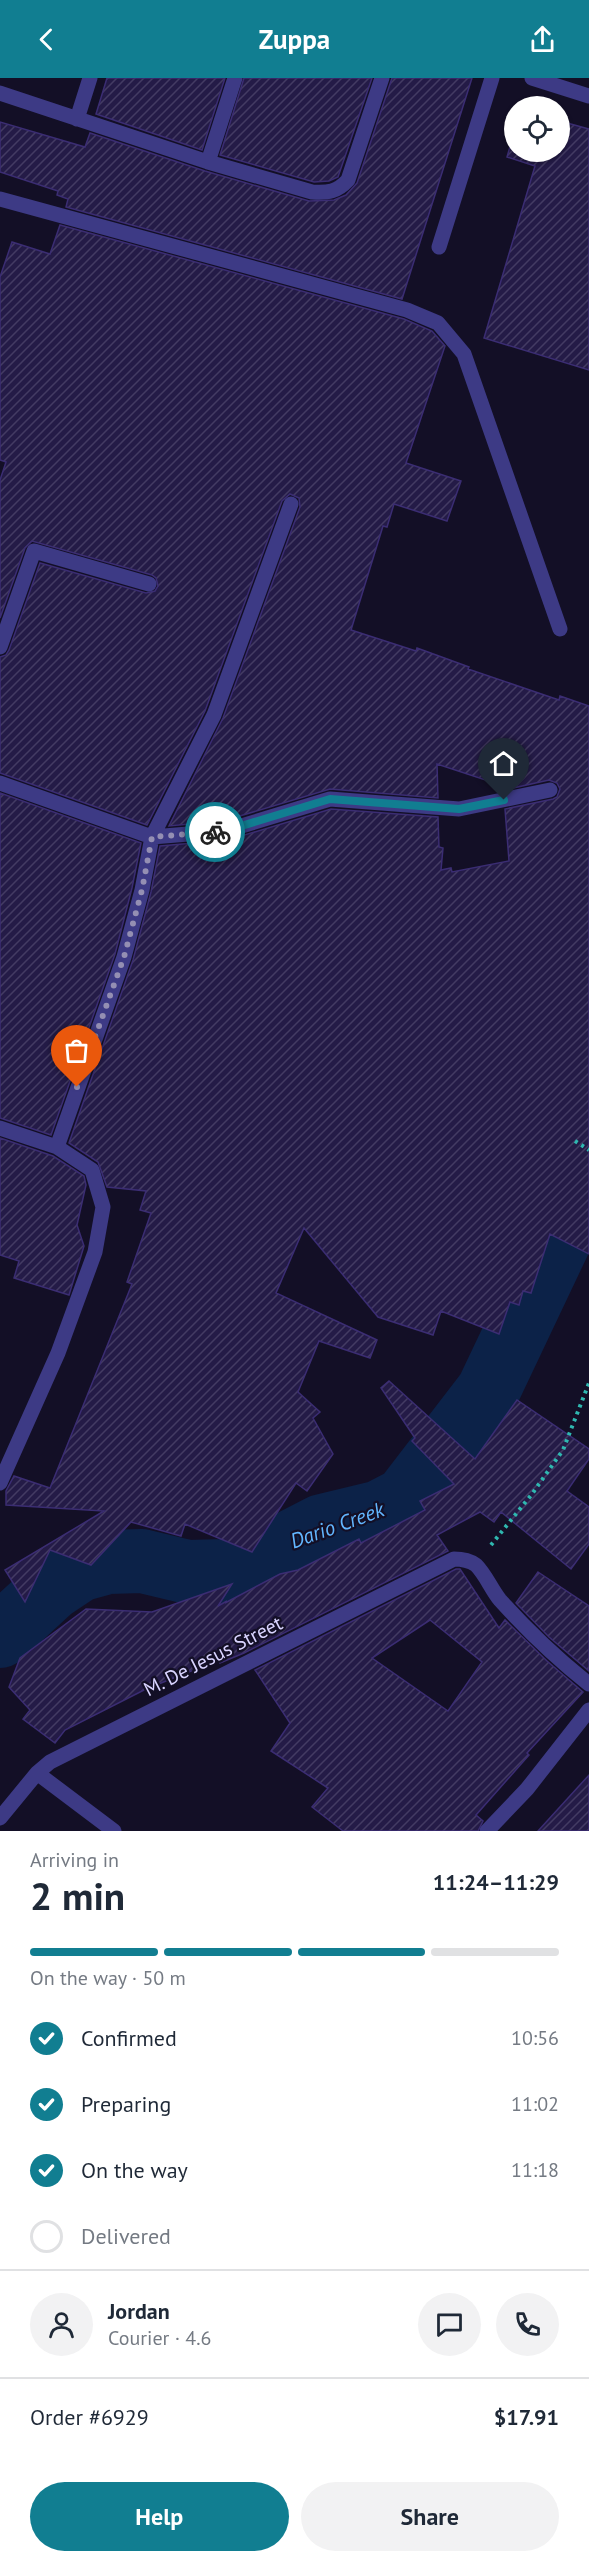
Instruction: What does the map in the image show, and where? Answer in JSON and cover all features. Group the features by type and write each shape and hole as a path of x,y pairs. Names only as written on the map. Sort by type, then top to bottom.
{"street":[{"path":"77,118 90,78"},
{"path":"208,162 235,78"},
{"path":"0,93 208,162 312,192 329,193 340,189 348,180 382,78"},
{"path":"438,247 492,78"},
{"path":"532,78 589,96"},
{"path":"0,199 407,310 435,321 464,354 560,628"},
{"path":"57,1147 124,957 142,890 152,837 214,714 291,504"},
{"path":"0,647 34,551 149,584"},
{"path":"0,783 152,837 225,831 330,799 459,809 550,790"},
{"path":"0,1128 57,1147 92,1170 103,1207 95,1252 58,1353 0,1482"},
{"path":"468,1561 523,1626 557,1659 589,1684"},
{"name":"M. De Jesus Street","path":"0,1818 37,1773 50,1762 445,1562 468,1561"},
{"path":"487,1831 527,1789 589,1710"},
{"path":"37,1773 114,1831"}],"path":[{"path":"575,1141 589,1150"},
{"path":"468,1561 502,1533 563,1450 589,1383"}],"building":[{"path":"107,78 225,78 202,150 96,114"},
{"path":"244,78 372,78 338,177 329,181 314,182 220,155"},
{"path":"392,78 472,78 402,299 66,207 68,199 57,195 58,191 0,172 0,122 85,147 90,133 205,171 309,201 334,200 346,195 357,183"},
{"path":"570,124 589,129 589,370 484,338 535,166 523,162 570,162"},
{"path":"60,225 404,319 432,331 445,346 406,463 461,481 447,521 394,504 387,527 383,526 351,630 416,651 417,648 469,667 468,669 559,700 560,696 589,706 589,1254 550,1234 531,1293 523,1291 519,1305 510,1302 499,1334 441,1311 433,1335 378,1317 304,1228 276,1293 377,1340 370,1358 319,1341 298,1392 320,1412 313,1418 333,1454 307,1491 296,1483 252,1552 185,1524 181,1536 131,1522 91,1565 50,1550 25,1602 5,1570 104,1511 6,1505 6,1491 14,1476 50,1488 132,1284 127,1282 151,1213 140,1210 146,1191 107,1187 98,1162 69,1143 133,960 151,892 160,846 228,840 331,809 438,817 439,847 443,848 441,870 451,868 452,872 509,861 505,809 553,799 557,797 560,789 557,783 549,780 504,790 504,786 437,764 438,798 330,789 223,821 169,826 223,718 300,507 299,498 290,494 282,501 205,711 147,825 0,773 0,657 6,655 9,650 40,563 146,593 155,591 158,586 156,578 152,575 32,541 25,548 0,618 0,480 6,462 0,460 0,277 12,242 50,254"},
{"path":"0,793 141,843 115,954 51,1135 0,1118"},
{"path":"0,1138 53,1156 84,1176 86,1185 77,1225 84,1246 69,1295 14,1278 19,1261 0,1255"},
{"path":"389,1381 475,1459 517,1400 589,1449 589,1459 567,1491 589,1507 589,1544 571,1569 501,1512 494,1522 480,1512 437,1535 448,1551 244,1653 220,1663 219,1660 146,1689 65,1730 55,1743 23,1719 30,1710 9,1687 20,1658 86,1609 152,1612 232,1584 218,1606 280,1574 298,1570 359,1539 361,1543 425,1510 420,1501 454,1484 412,1441 415,1438 381,1388"},
{"path":"460,1569 499,1628 505,1620 583,1692 527,1753 529,1755 476,1815 483,1821 478,1831 343,1831 312,1807 328,1788 271,1751 290,1723 255,1670","holes":["430,1620 482,1662 448,1711 372,1658"]},
{"path":"538,1572 589,1606 589,1671 549,1637 516,1603"},
{"path":"589,1775 589,1831 538,1831"}],"waterway":[{"name":"Dario Creek","path":"0,1636 52,1588 79,1570 108,1562 142,1561 188,1572 225,1571 248,1564 322,1526 380,1512 405,1499 488,1391 589,1178"}],"way so far":[{"path":"77,1087 124,957 142,890 152,837 215,832"}],"route":[{"path":"215,832 330,799 459,809 504,800"}]}
